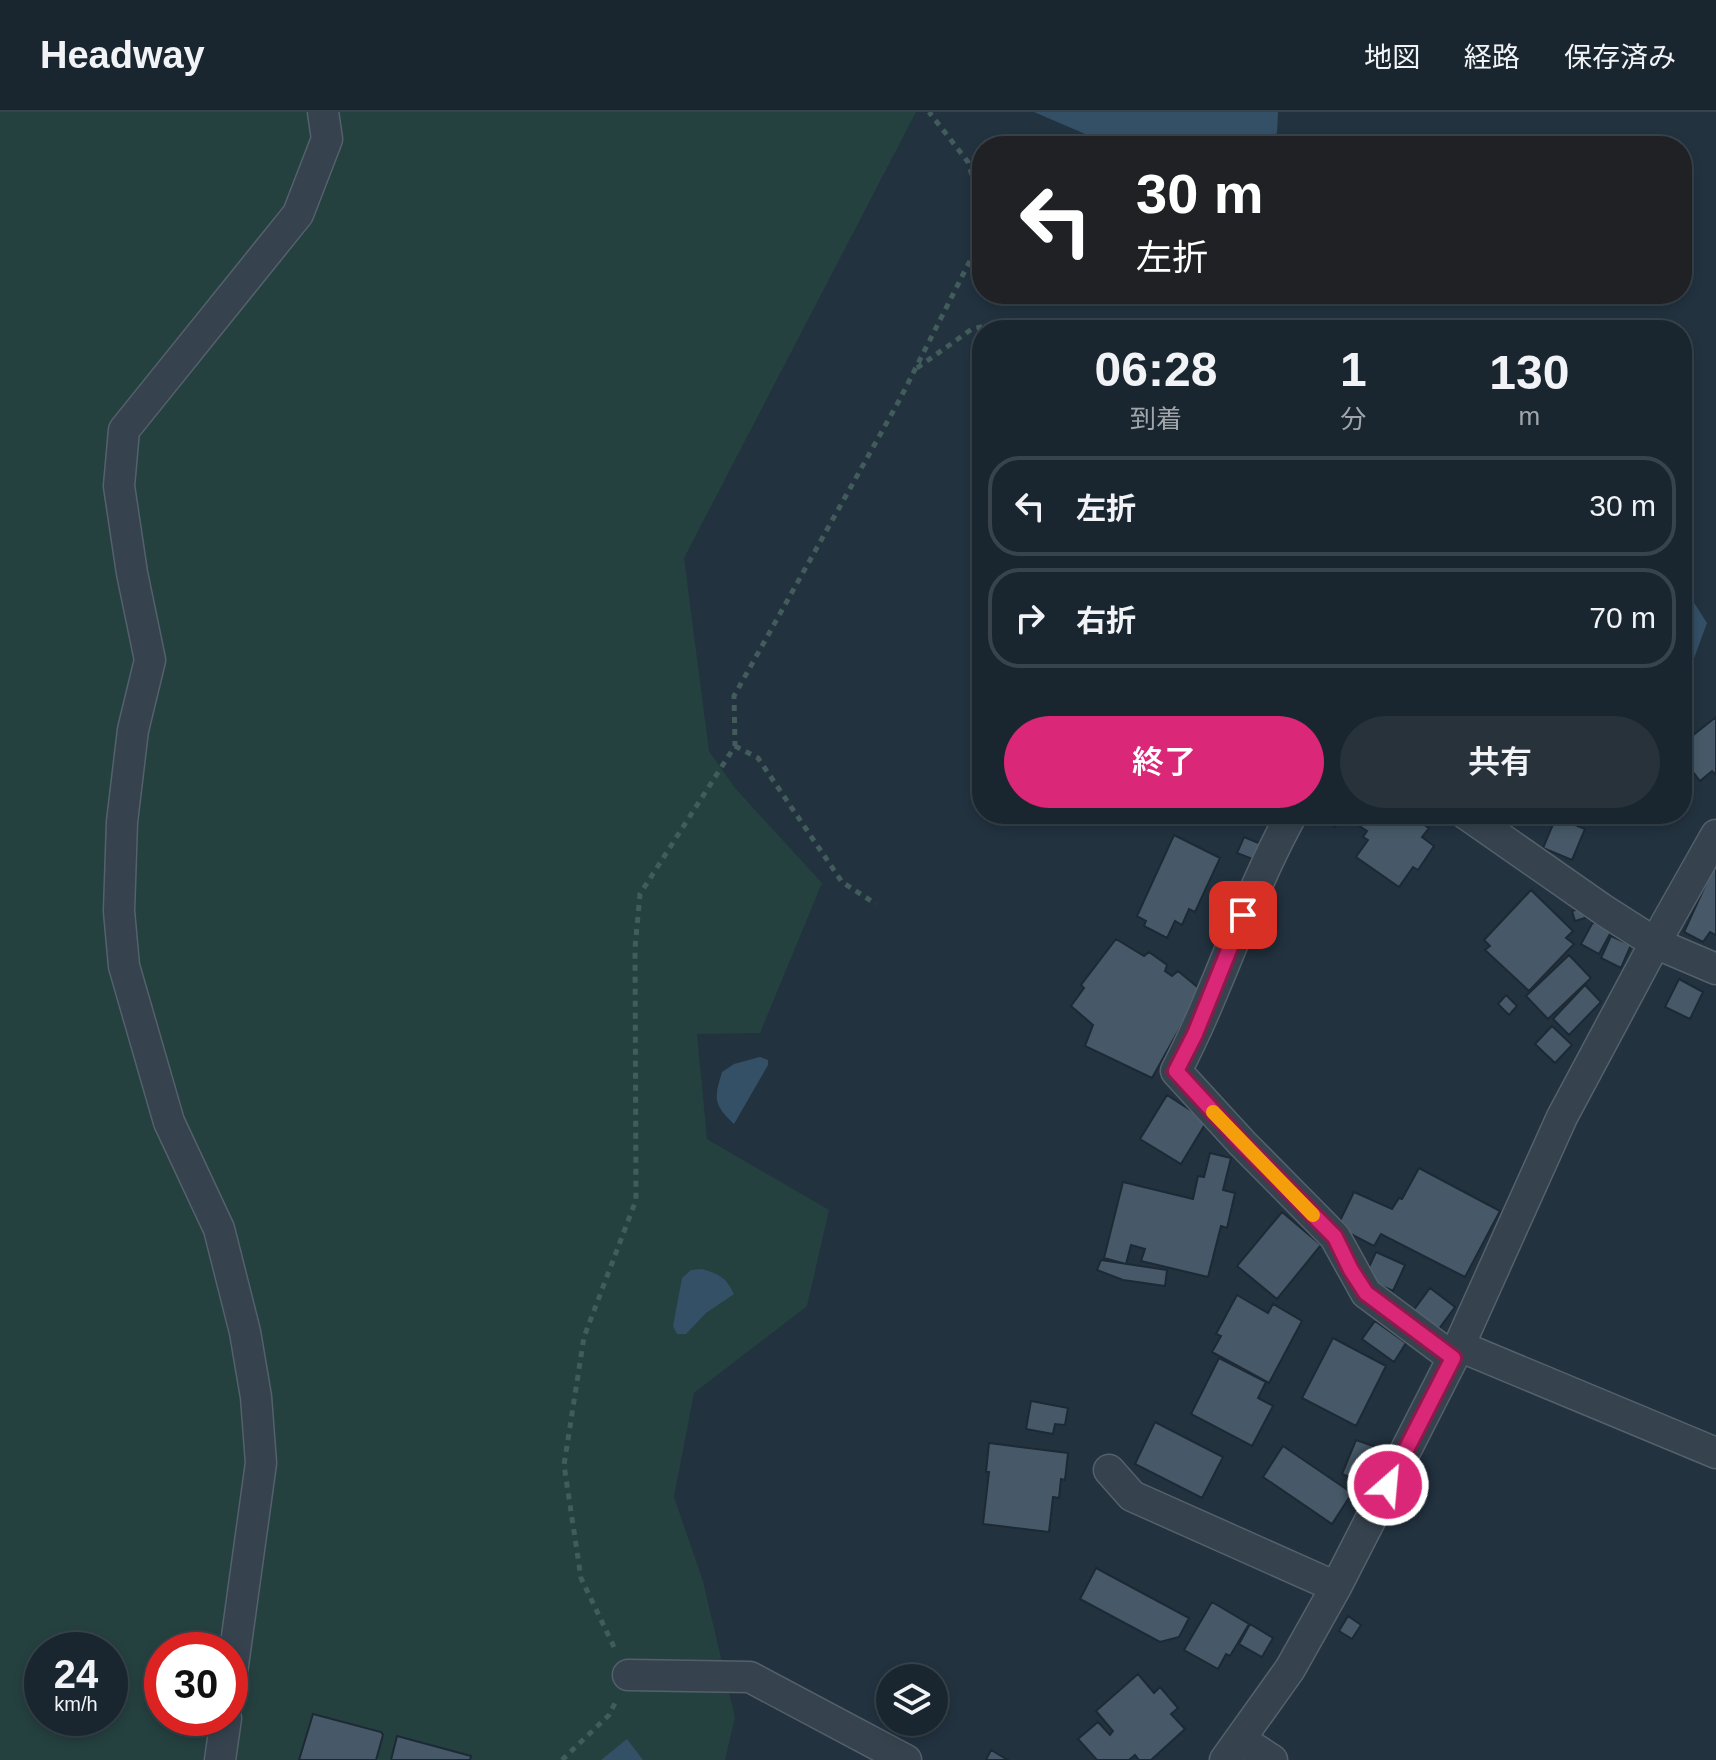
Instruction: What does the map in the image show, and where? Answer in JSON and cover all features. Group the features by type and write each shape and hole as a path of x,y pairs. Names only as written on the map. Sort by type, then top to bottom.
{"street":[{"path":"238,1632 261,1463 256,1397 245,1332 219,1229 169,1122 146,1051 124,966 119,911 122,822 133,730 150,660 132,573 119,486 124,430 298,214 327,139 323,112"},
{"path":"1287,824 1243,915 1195,1034 1176,1071 1335,1237 1366,1293 1456,1352 1716,1453"},
{"path":"1480,824 1655,943 1716,969"},
{"path":"1272,1760 1232,1750 1290,1669 1336,1587 1456,1352 1562,1117 1716,835"},
{"path":"1109,1470 1132,1496 1336,1587"},
{"path":"628,1675 750,1677 906,1760"},
{"path":"220,1760 223,1736"}],"path":[{"path":"929,112 968,162 972,175"},
{"path":"562,1760 609,1715 628,1675 581,1578 564,1465 584,1337 636,1200 635,948 640,894 735,746 734,696 916,369 972,257"},
{"path":"916,369 972,329"},
{"path":"735,746 758,758 842,882 876,904"}],"green space":[{"path":"0,112 916,112 684,558 709,751 735,788 822,883 760,1033 697,1034 707,1139 829,1210 807,1306 694,1393 674,1497 703,1581 735,1718 725,1760 0,1760"}],"water":[{"path":"1034,112 1278,112 1277,133 1271,136 1090,136"},
{"path":"1692,600 1707,623 1692,664"},
{"path":"760,1057 768,1060 768,1065 734,1124 717,1101 722,1072 734,1064"},
{"path":"702,1269 721,1277 734,1294 706,1313 686,1334 677,1334 673,1326 682,1278 691,1270"},
{"path":"627,1739 643,1760 601,1760"}],"building":[{"path":"1716,717 1716,775 1712,771 1700,781 1692,771 1692,736"},
{"path":"1423,824 1429,828 1422,837 1434,846 1418,870 1413,867 1399,887 1356,857 1368,840 1363,837 1367,831 1358,825"},
{"path":"1553,824 1573,824 1585,829 1572,860 1543,848"},
{"path":"1174,835 1220,858 1195,912 1189,909 1182,925 1175,921 1167,938 1144,926 1146,921 1137,916"},
{"path":"1244,837 1261,844 1255,860 1237,853"},
{"path":"1716,862 1716,935 1710,932 1703,942 1684,932"},
{"path":"1531,890 1573,931 1566,938 1574,944 1529,991 1485,950 1490,946 1484,940"},
{"path":"1583,908 1585,918 1575,921 1572,911"},
{"path":"1593,922 1611,932 1599,954 1581,944"},
{"path":"1611,936 1631,945 1621,968 1601,958"},
{"path":"1116,939 1144,956 1149,952 1167,965 1165,971 1172,976 1178,971 1201,990 1152,1078 1085,1046 1093,1025 1071,1006 1084,988 1081,985"},
{"path":"1569,955 1591,978 1548,1019 1526,996"},
{"path":"1679,979 1703,992 1690,1019 1665,1007"},
{"path":"1585,985 1601,1002 1569,1035 1553,1019"},
{"path":"1506,995 1517,1006 1509,1015 1498,1004"},
{"path":"1552,1026 1572,1045 1555,1063 1535,1044"},
{"path":"1167,1095 1207,1121 1181,1164 1140,1139"},
{"path":"1210,1153 1231,1158 1223,1190 1235,1193 1227,1228 1221,1226 1208,1277 1141,1261 1145,1249 1131,1245 1126,1264 1104,1258 1123,1182 1193,1199 1198,1176 1204,1177"},
{"path":"1419,1168 1500,1211 1465,1277 1381,1234 1374,1246 1337,1227 1354,1192 1392,1209 1399,1198 1402,1199"},
{"path":"1282,1212 1321,1245 1277,1299 1237,1266"},
{"path":"1376,1252 1405,1265 1393,1291 1364,1278"},
{"path":"1101,1260 1167,1270 1165,1286 1123,1280 1097,1270"},
{"path":"1430,1288 1455,1307 1438,1330 1413,1311"},
{"path":"1237,1295 1268,1313 1273,1304 1302,1321 1269,1383 1212,1352 1221,1336 1216,1334"},
{"path":"1375,1321 1406,1343 1394,1362 1362,1339"},
{"path":"1333,1338 1386,1366 1356,1426 1302,1398"},
{"path":"1219,1358 1266,1382 1258,1398 1273,1406 1252,1446 1191,1414"},
{"path":"1031,1401 1068,1408 1065,1425 1055,1424 1053,1434 1026,1429"},
{"path":"1155,1422 1223,1457 1202,1498 1135,1464"},
{"path":"1356,1440 1379,1448 1365,1483 1342,1474"},
{"path":"989,1443 1068,1453 1059,1498 1053,1497 1049,1532 983,1524"},
{"path":"1283,1446 1352,1493 1332,1524 1263,1477"},
{"path":"1096,1568 1189,1618 1179,1637 1160,1642 1080,1599"},
{"path":"1212,1602 1249,1624 1230,1656 1226,1654 1218,1669 1184,1650"},
{"path":"1348,1616 1361,1625 1352,1639 1339,1631"},
{"path":"1250,1624 1273,1638 1262,1657 1239,1644"},
{"path":"1138,1674 1154,1693 1160,1687 1178,1708 1171,1714 1185,1729 1151,1760 1139,1760 1135,1755 1129,1760 1097,1760 1078,1739 1098,1722 1110,1735 1113,1731 1096,1711"},
{"path":"313,1714 381,1732 383,1735 376,1760 299,1760"},
{"path":"397,1736 471,1756 470,1760 391,1760"},
{"path":"991,1750 1008,1760 986,1760"}],"slow traffic":[{"path":"1213,1112 1313,1215"}],"route":[{"path":"1243,915 1218,981 1176,1071 1335,1237 1366,1293 1453,1358 1388,1485"}]}
